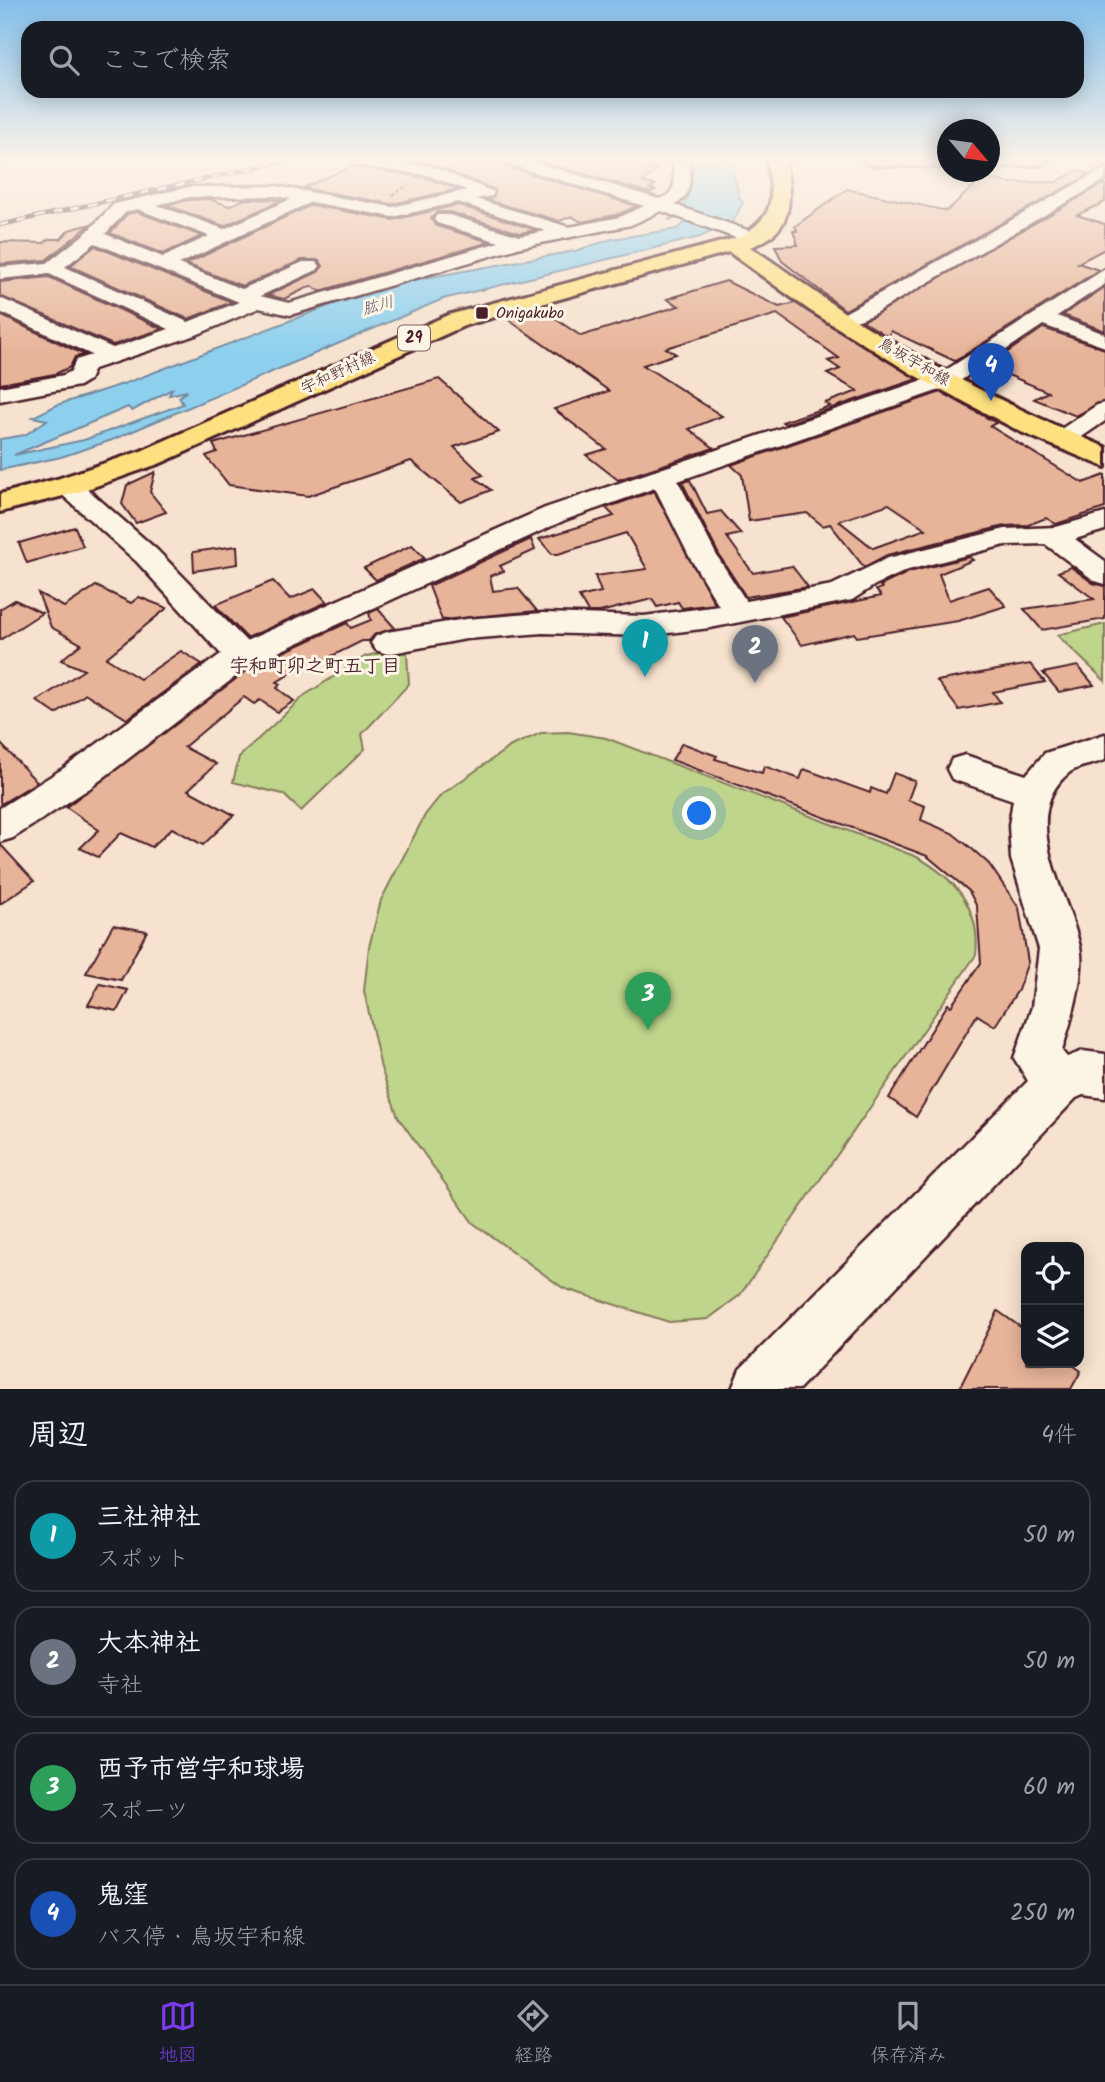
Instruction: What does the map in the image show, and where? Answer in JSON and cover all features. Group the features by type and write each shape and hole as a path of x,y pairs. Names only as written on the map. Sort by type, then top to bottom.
{"main road":[{"name":"宇和野村線","path":"0,503 68,486 151,457 457,320 769,230 773,225"},
{"name":"鳥坂宇和線","path":"741,238 842,320 946,380 1061,440 1105,458"}],"street":[{"path":"52,268 104,225"},
{"path":"196,225 225,236"},
{"path":"164,264 248,225"},
{"path":"207,244 231,251 247,247 271,225"},
{"path":"461,225 519,243"},
{"path":"487,233 503,225"},
{"path":"544,225 570,233"},
{"path":"93,236 250,299 290,309 428,266 607,225"},
{"path":"709,225 741,238"},
{"path":"842,320 863,312 1017,225"},
{"path":"0,394 71,381 81,375 84,365 188,330 310,266"},
{"path":"0,273 52,268 188,330"},
{"path":"0,827 88,770 241,656 555,514 946,380 1041,317 1095,289 1105,275"},
{"path":"0,304 110,355"},
{"path":"1041,317 1105,341"},
{"path":"0,373 32,389"},
{"path":"1061,440 1105,410"},
{"path":"662,476 703,556 739,615"},
{"path":"68,486 147,556 241,656"},
{"path":"387,643 466,629 543,623 644,626 739,615 841,593 865,578 898,564 1005,537 1051,535 1105,521"},
{"path":"1051,535 1105,575"},
{"path":"1060,1082 1037,1058 1054,1007 1060,949 1030,859 1028,825 1033,792 1058,762 1105,747"},
{"path":"965,769 1033,792"},
{"path":"760,1389 1060,1082 1083,1073 1105,1076"}],"path":[{"path":"739,615 758,666"}],"green space":[{"path":"1105,624 1105,681 1057,635"},
{"path":"399,649 407,654 409,684 362,734 365,749 301,811 283,794 233,782 239,757 305,695 366,656"},
{"path":"568,732 606,738 917,857 954,885 970,909 974,923 976,955 740,1295 708,1319 669,1322 563,1288 473,1223 398,1117 381,1068 364,991 369,947 381,900 425,815 441,795 511,746 541,733"}],"water":[{"name":"肱川","path":"683,225 727,225 700,237 443,299 112,440 61,457 0,470 0,439 25,435 47,420 33,417 57,405 126,383 339,302 409,281 575,251 612,239 677,229","holes":["172,389 169,395 187,391 179,397 183,404 84,440 14,455 128,407 132,411"]}],"building":[{"path":"90,225 46,260 0,264 0,242 44,243 49,239 61,239 69,230"},
{"path":"117,225 172,225 202,236 163,254 110,233"},
{"path":"269,225 435,225 490,242 320,291 311,286 284,299 268,295 318,272 323,266 319,260 302,260 242,286 186,264"},
{"path":"493,225 520,225 536,230 520,233"},
{"path":"797,225 998,225 845,310 782,261 775,246 798,245 793,231 797,231"},
{"path":"1032,225 1105,225 1105,249 1078,263 1099,270 955,361 891,331 888,337 863,321"},
{"path":"95,246 232,302 188,319 70,266"},
{"path":"49,277 162,329 113,345 0,296 0,282"},
{"path":"726,281 779,307 795,303 917,379 785,424 782,422 830,406 825,403 858,391 827,374 840,369 828,361 839,358 777,314 666,348 676,354 643,365 722,416 689,429 714,448 618,480 586,455 606,449 554,409 609,391 509,320 542,310 581,336 679,306 667,299"},
{"path":"1105,287 1105,331 1063,315"},
{"path":"0,315 85,355 75,357 70,367 55,374 0,384"},
{"path":"1043,328 1105,349 1105,401 1076,416 1034,399 1048,392 999,371 989,377 978,372"},
{"path":"439,379 499,432 454,447 483,475 475,478 491,490 461,502 411,461 308,496 229,485 206,456 217,452 213,444"},
{"path":"941,392 996,423 990,426 1083,483 1105,475 1105,508 1056,524 1046,518 1028,525 1004,526 887,555 864,567 830,524 823,526 807,513 749,521 742,475 731,465","holes":["889,504 926,529 873,548 839,521"]},
{"path":"155,472 150,492 166,512 136,523 122,504 127,485"},
{"path":"690,480 707,514 721,511 741,534 727,537 753,573 792,566 808,587 746,597 719,555 682,482"},
{"path":"654,491 715,604 682,608 678,602 657,607 652,599 600,612 588,612 579,597 601,592 595,576 647,569 626,533 558,554 552,554 539,539 614,516 606,508"},
{"path":"75,527 83,546 27,563 19,543"},
{"path":"531,539 535,550 500,566 504,571 490,576 493,591 518,588 537,611 442,620 429,586"},
{"path":"412,545 425,558 376,580 364,568"},
{"path":"237,546 238,564 194,571 193,552"},
{"path":"969,557 973,560 939,574 949,600 989,587 1006,606 958,621 857,637 854,633 802,645 781,617 881,596 876,590 882,588 880,586 909,572"},
{"path":"1071,567 1093,583 1105,586 1105,619 1042,630 1024,609 1094,599 1058,572"},
{"path":"273,581 290,599 315,589 327,602 247,638 215,605"},
{"path":"96,586 131,603 139,597 167,608 106,658 140,679 181,651 202,664 127,719 86,694 56,714 37,701 84,670 61,660 81,644 51,627 38,593 64,607"},
{"path":"15,600 42,613 0,640 0,609"},
{"path":"378,609 395,628 375,634 369,641 362,641 322,661 314,659 277,682 281,684 277,688 294,701 277,712 260,700 254,704 244,697 184,747 216,764 188,790 234,815 203,845 172,828 152,847 121,833 98,857 80,848 99,830 66,807 253,666 347,623 351,628 371,620 369,613"},
{"path":"1030,664 1045,682 993,692 1000,702 959,710 937,681"},
{"path":"1078,666 1094,685 1059,692 1043,673"},
{"path":"0,743 37,782 1,804 0,802"},
{"path":"682,743 717,756 715,759 762,773 764,766 800,779 804,769 870,793 871,788 886,794 894,773 915,781 908,800 925,806 921,820 952,833 989,864 1019,908 1028,962 1018,990 995,1026 977,1015 916,1117 889,1098 948,1004 951,1006 981,963 977,907 969,891 927,856 672,760"},
{"path":"0,844 34,881 0,904"},
{"path":"113,925 147,931 121,980 86,973"},
{"path":"100,984 128,990 117,1011 88,1005"},
{"path":"998,1311 1021,1327 1021,1368 1077,1368 1081,1371 1071,1389 959,1389"}],"place":[{"name":"Onigakubo","path":"482,313"},
{"name":"鬼窪","path":"991,401"},
{"name":"三社神社","path":"645,677"},
{"name":"大本神社","path":"755,683"},
{"name":"西予市営宇和球場","path":"648,1030"}],"district":[{"name":"宇和町卯之町五丁目","path":"315,667"}]}
